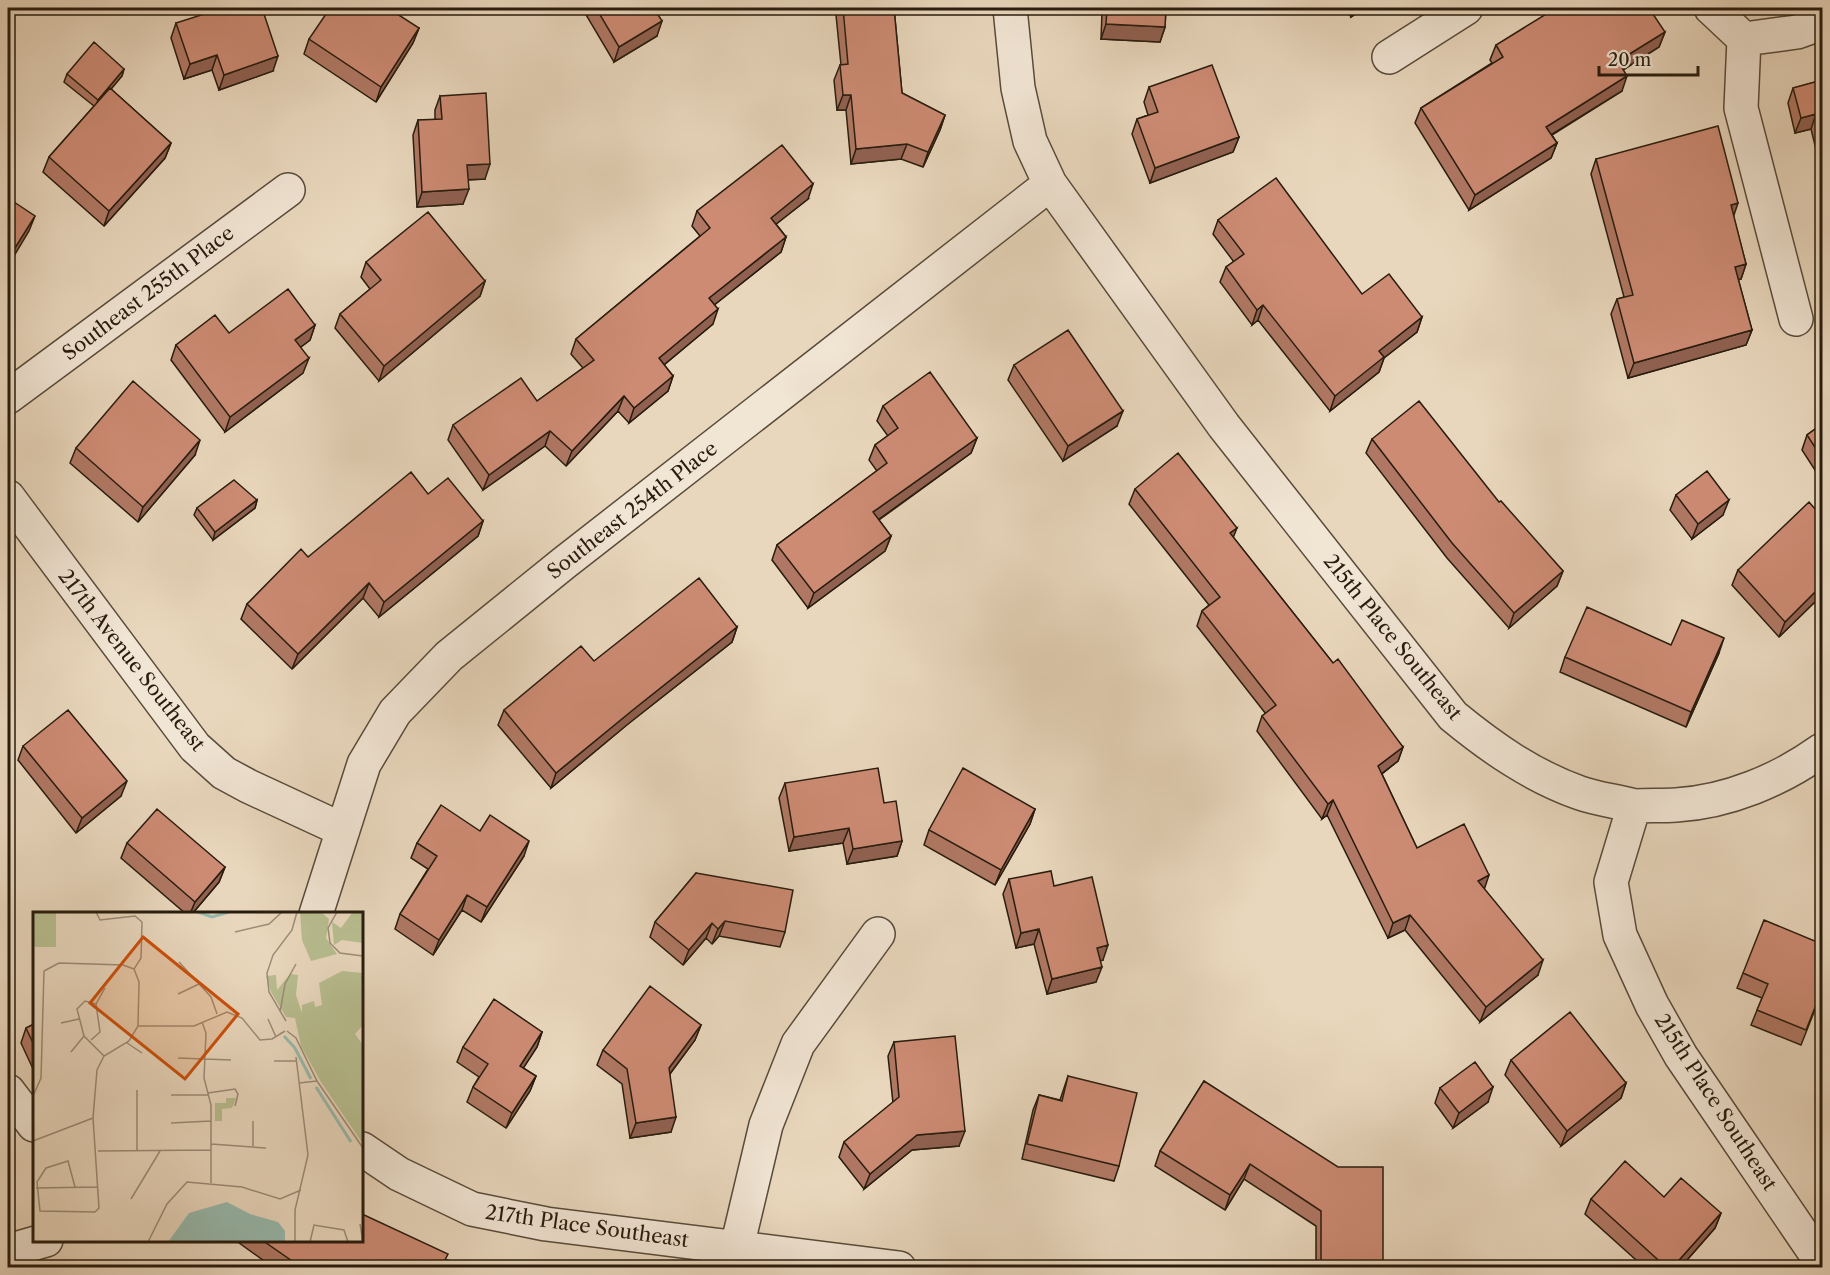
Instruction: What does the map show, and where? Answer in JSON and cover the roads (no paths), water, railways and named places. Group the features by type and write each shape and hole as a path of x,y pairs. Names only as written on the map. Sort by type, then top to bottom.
{"street":[{"name":"215th Place Southeast","path":"1010,8 1018,88 1030,141 1050,184 1224,426 1453,716 1485,742 1530,772 1580,793 1634,806 1611,882 1620,935 1652,1005 1681,1056 1822,1263"},
{"path":"1389,57 1466,8"},
{"path":"1711,8 1744,39 1741,108 1796,319"},
{"path":"1744,39 1797,32 1822,23"},
{"name":"Southeast 254th Place","path":"317,912 364,764 394,712 449,656 564,563 1050,184"},
{"name":"Southeast 255th Place","path":"8,397 288,190"},
{"name":"217th Avenue Southeast","path":"8,497 195,747 224,772 248,786 343,830"},
{"path":"1634,806 1677,805 1739,793 1777,778 1822,750"},
{"path":"737,1247 766,1125 798,1044 878,934"},
{"path":"8,1091 33,1124"},
{"name":"217th Place Southeast","path":"363,1150 399,1174 472,1209 546,1224 898,1268"},
{"path":"8,1251 38,1242"}]}
